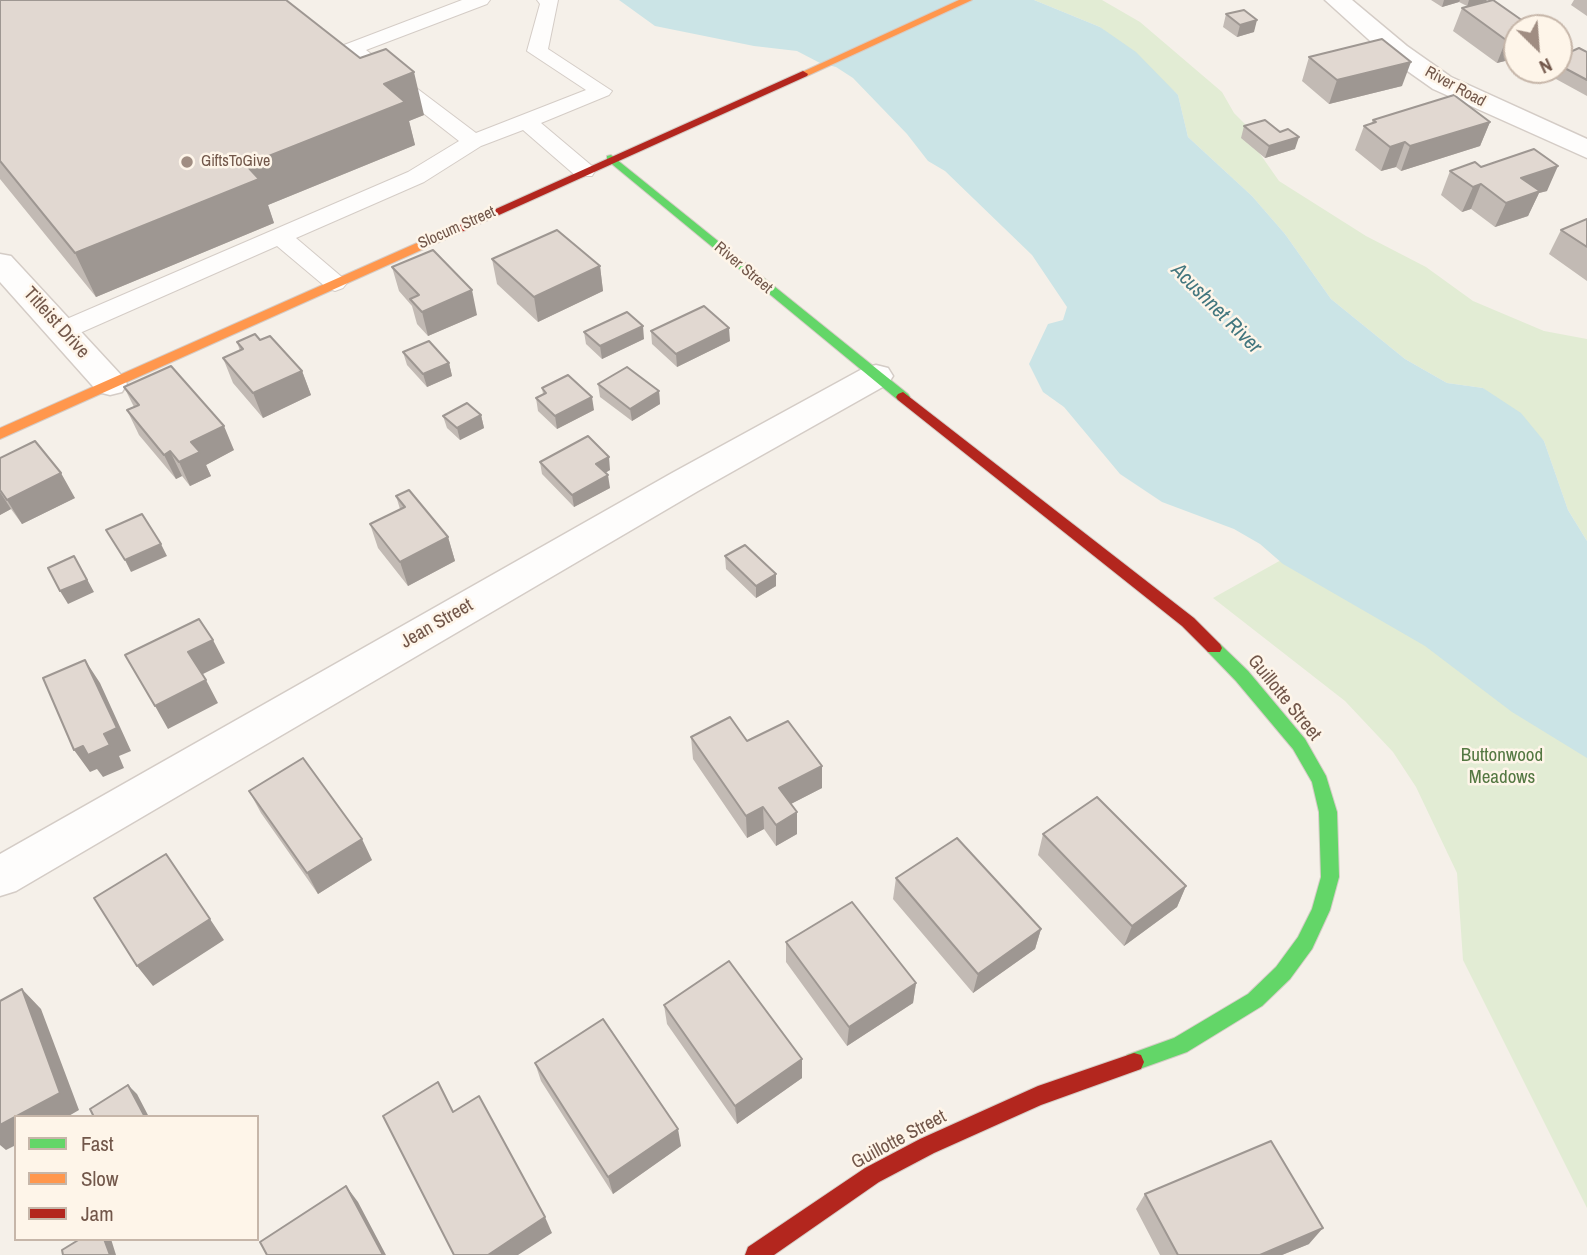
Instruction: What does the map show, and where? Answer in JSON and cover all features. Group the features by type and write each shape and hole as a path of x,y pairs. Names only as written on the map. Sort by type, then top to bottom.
{"street":[{"name":"Slocum Street","path":"0,434 967,0"},
{"name":"River Road","path":"1337,0 1398,52 1442,83 1587,150"},
{"name":"River Street","path":"611,158 876,376"},
{"name":"Titleist Drive","path":"0,263 64,330 110,384"},
{"name":"Jean Street","path":"0,877 685,482 876,376"},
{"name":"Guillotte Street","path":"756,1255 872,1175 927,1146 1038,1096 1180,1045 1255,1000 1283,972 1305,943 1321,910 1330,877 1328,813 1320,781 1298,744 1242,676 1188,622 1130,574 876,376"}],"lane":[{"path":"473,141 351,49 480,0"},
{"path":"64,330 416,177 473,141 602,91 537,51 550,2 547,0"},
{"path":"526,121 584,171"},
{"path":"279,236 335,283"}],"green space":[{"path":"1034,0 1102,0 1140,22 1222,92 1234,113 1246,125 1251,141 1279,181 1366,236 1426,267 1473,301 1544,331 1587,339 1587,541 1568,510 1544,441 1483,388 1447,383 1405,359 1331,299 1285,234 1252,196 1188,137 1178,95 1100,27"},
{"name":"Buttonwood Meadows","path":"1326,535 1587,725 1587,1208 1463,960 1457,873 1416,787 1393,752 1345,701 1213,598"}],"water":[{"name":"Acushnet River","path":"619,0 1034,0 1100,27 1136,52 1178,95 1188,137 1252,196 1285,234 1331,299 1405,359 1447,383 1483,388 1521,413 1544,441 1568,510 1587,541 1587,758 1512,712 1425,646 1283,564 1260,544 1234,529 1162,502 1120,474 1064,407 1043,392 1029,364 1048,324 1063,320 1067,307 1032,255 945,171 928,161 907,134 853,78 836,67 820,63 797,51 754,46 655,26"}],"building":[{"name":"GiftsToGive","path":"0,0 286,0 360,58 386,49 414,72 384,84 405,102 246,165 259,179 75,253 0,161"},
{"path":"1493,0 1513,14 1503,14 1503,38 1462,8"},
{"path":"1244,10 1257,20 1240,25 1226,14"},
{"path":"1382,39 1411,62 1337,80 1309,57"},
{"path":"1579,48 1587,52 1587,80 1573,72 1573,51"},
{"path":"1454,95 1490,122 1410,146 1405,142 1390,147 1364,126 1376,122 1373,120"},
{"path":"1265,120 1280,132 1288,129 1299,137 1269,146 1244,126"},
{"path":"1534,149 1558,166 1521,178 1540,191 1506,203 1481,184 1473,187 1450,171 1475,162 1481,167"},
{"path":"1587,219 1587,247 1561,230"},
{"path":"557,230 600,266 534,297 492,259"},
{"path":"433,250 472,290 422,312 410,299 419,295 392,267"},
{"path":"704,306 729,328 676,354 651,331"},
{"path":"627,312 643,326 600,346 584,332"},
{"path":"255,334 260,340 270,336 302,371 253,393 223,358 243,349 237,342"},
{"path":"429,341 449,363 423,374 403,352"},
{"path":"171,366 224,426 191,442 200,452 179,462 170,451 164,455 127,410 139,405 124,387"},
{"path":"627,367 659,391 630,409 598,384"},
{"path":"568,375 592,397 555,416 536,398 546,393 542,388"},
{"path":"467,403 481,415 457,428 443,416"},
{"path":"588,436 609,457 596,464 608,475 572,495 540,462"},
{"path":"35,441 61,473 7,500 0,490 0,458"},
{"path":"409,490 448,537 400,562 370,524 405,507 396,496"},
{"path":"142,514 161,544 125,560 106,530"},
{"path":"745,545 776,574 756,586 725,556"},
{"path":"74,556 87,580 60,591 48,568"},
{"path":"199,619 213,640 188,652 206,680 155,706 125,655"},
{"path":"85,660 117,728 104,734 110,745 88,755 83,746 74,750 43,678"},
{"path":"730,717 747,741 788,721 822,766 779,788 797,812 776,825 763,807 746,816 691,737"},
{"path":"303,758 362,839 307,873 249,791"},
{"path":"1097,797 1186,886 1132,926 1043,834"},
{"path":"957,838 1041,929 978,974 896,878"},
{"path":"166,854 210,919 137,966 94,898"},
{"path":"852,902 916,983 849,1027 786,942"},
{"path":"729,961 802,1059 735,1106 664,1005"},
{"path":"22,989 60,1093 14,1115 0,1125 0,1001"},
{"path":"603,1019 678,1129 608,1177 535,1063"},
{"path":"438,1082 453,1112 479,1096 545,1217 488,1255 454,1255 383,1116"},
{"path":"128,1085 144,1115 93,1115 90,1109"},
{"path":"1271,1141 1323,1228 1260,1255 1178,1255 1145,1194"},
{"path":"346,1186 383,1255 267,1255 260,1242"},
{"path":"77,1241 105,1241 110,1255 63,1255 62,1250"}],"traffic: fast":[{"path":"611,158 903,397"},
{"path":"1134,1062 1180,1045 1255,1000 1283,973 1305,943 1321,910 1330,877 1328,812 1320,781 1299,744 1242,676 1214,648"}],"traffic: slow":[{"path":"803,74 967,0"},
{"path":"0,434 444,235"}],"traffic: jam":[{"path":"444,235 803,74"},
{"path":"903,397 1188,622 1214,648"},
{"path":"756,1255 872,1175 927,1146 1038,1096 1134,1062"}],"place":[{"name":"GiftsToGive","path":"187,162"}]}
